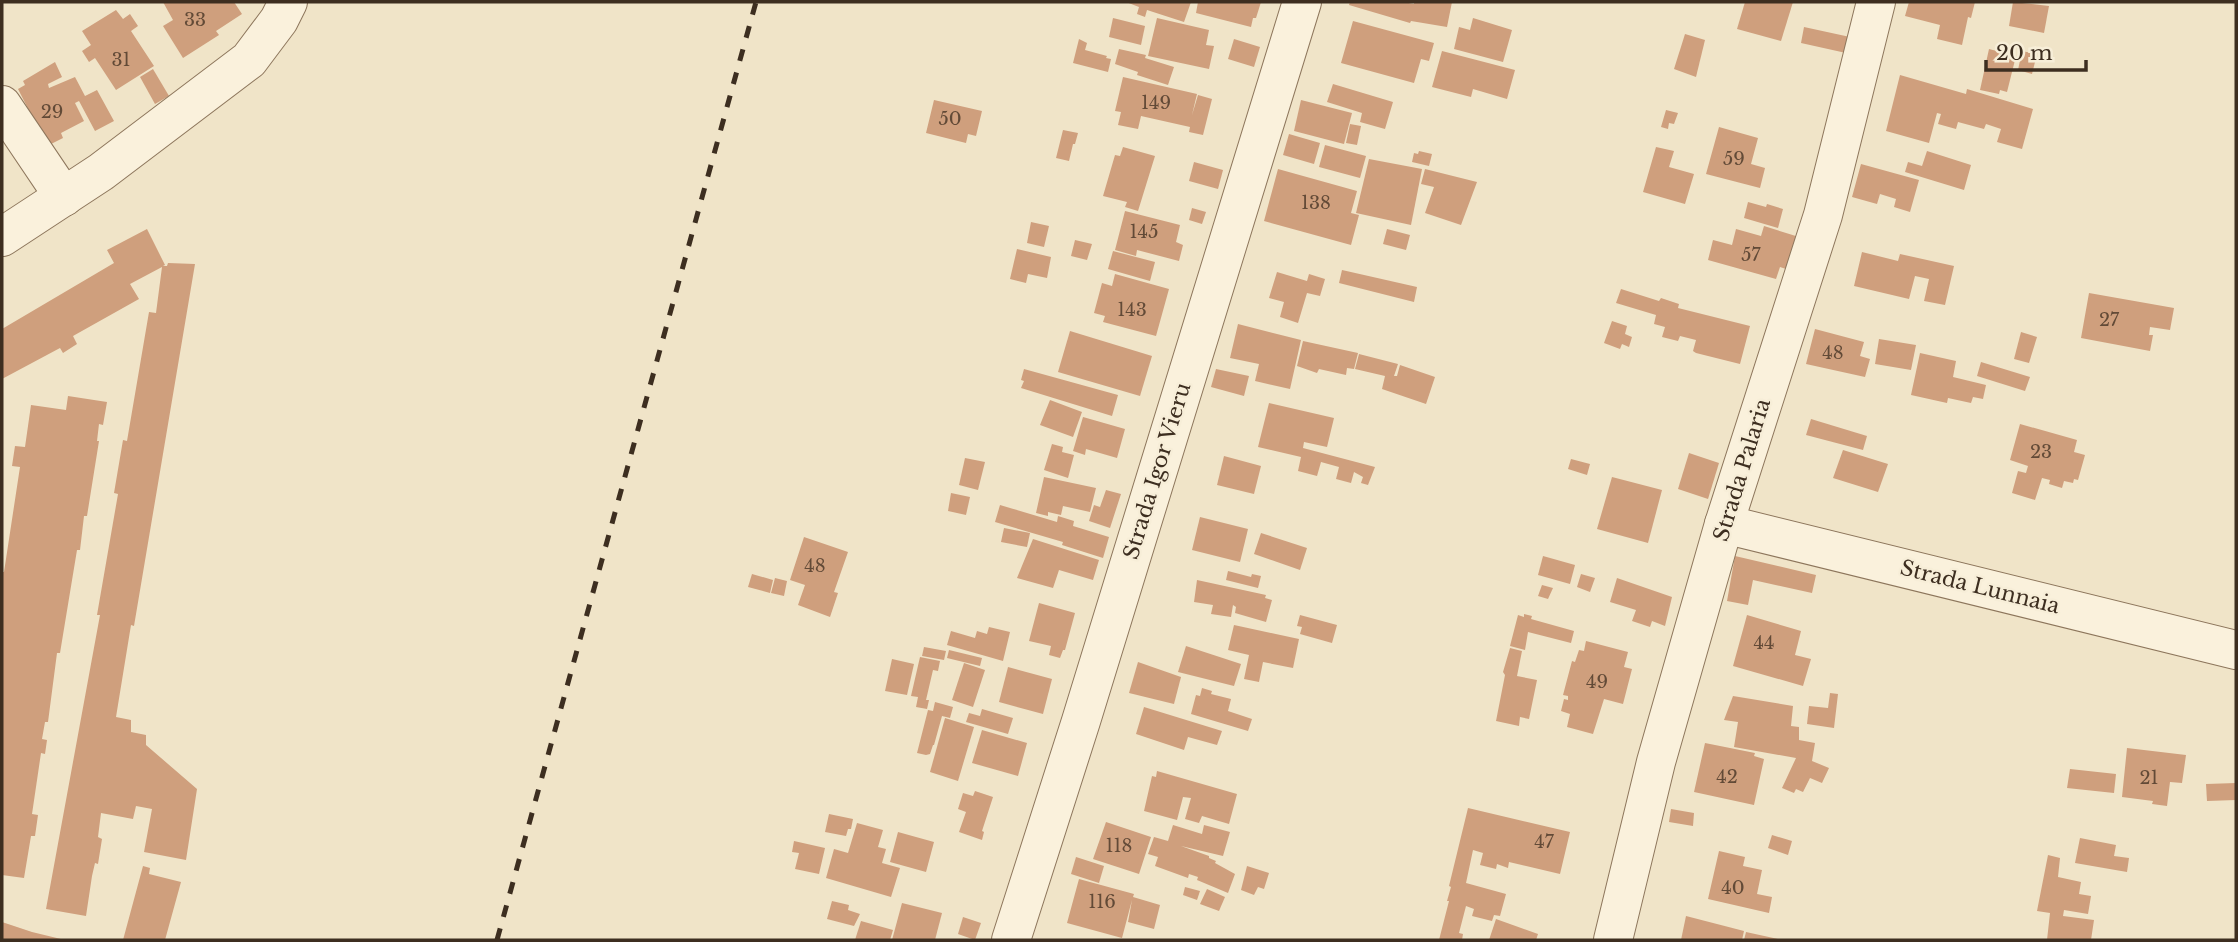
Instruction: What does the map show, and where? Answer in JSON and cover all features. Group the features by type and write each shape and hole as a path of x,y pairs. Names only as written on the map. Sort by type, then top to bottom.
{"street":[{"name":"Strada Igor Vieru","path":"1011,940 1302,2"},
{"name":"Strada Palaria","path":"1613,940 1656,762 1724,524 1823,215 1876,2"},
{"path":"2,237 111,164 249,60 280,8"},
{"path":"2,105 64,197"},
{"name":"Strada Lunnaia","path":"1724,524 2236,650"}],"building":[{"path":"163,2 234,2 242,14 216,31 219,35 183,58 163,26 173,20"},
{"path":"1126,2 1191,2 1184,22 1147,10 1145,17 1137,14 1139,7"},
{"path":"1198,2 1261,2 1251,27 1196,13"},
{"path":"1350,2 1452,2 1447,27 1410,23 1349,5"},
{"path":"1745,2 1793,2 1781,41 1737,29"},
{"path":"1909,2 1975,2 1971,18 1968,17 1962,45 1937,39 1940,25 1905,16"},
{"path":"2013,2 2049,6 2044,33 2009,26"},
{"path":"116,10 123,19 130,14 138,26 131,31 154,66 116,90 95,58 89,62 82,51 91,45 82,31"},
{"path":"1113,18 1145,26 1141,45 1109,37"},
{"path":"1157,18 1209,30 1206,45 1214,46 1209,69 1148,56"},
{"path":"1473,18 1512,30 1503,62 1454,49 1459,27 1470,30"},
{"path":"1353,21 1434,43 1429,61 1421,59 1414,83 1341,63"},
{"path":"1804,27 1850,37 1846,53 1801,43"},
{"path":"1685,34 1705,40 1696,77 1674,69"},
{"path":"1079,39 1087,43 1085,50 1111,59 1108,72 1073,63"},
{"path":"1234,39 1260,47 1254,67 1228,59"},
{"path":"1119,49 1146,55 1145,58 1174,67 1168,85 1137,75 1138,72 1115,64"},
{"path":"1989,49 2016,56 2007,92 2000,90 1999,94 1980,90"},
{"path":"1442,51 1515,70 1507,99 1473,89 1471,97 1432,87"},
{"path":"2022,51 2037,54 2032,74 2018,70"},
{"path":"55,62 62,77 48,84 49,88 75,77 85,96 97,90 114,121 95,131 79,101 75,103 84,121 61,133 63,138 47,146 18,89 25,85 23,81"},
{"path":"153,69 169,96 155,104 140,77"},
{"path":"1900,75 1966,94 1967,89 2033,109 2022,149 1997,142 2001,129 1986,124 1984,129 1958,122 1956,129 1938,124 1941,114 1937,113 1929,143 1886,131"},
{"path":"1123,77 1197,94 1192,115 1198,95 1212,99 1203,135 1189,132 1190,127 1141,116 1138,129 1118,125 1121,112 1115,111"},
{"path":"1333,84 1393,102 1385,129 1360,122 1362,113 1327,102"},
{"path":"934,100 982,111 976,136 968,134 966,143 926,133"},
{"path":"1301,100 1352,113 1344,144 1294,131"},
{"path":"1666,110 1678,113 1674,124 1669,123 1668,129 1661,127"},
{"path":"1350,124 1361,126 1357,145 1346,143"},
{"path":"1719,127 1758,138 1751,164 1765,168 1760,188 1706,174"},
{"path":"1063,130 1078,133 1069,161 1056,158"},
{"path":"1289,134 1320,143 1314,164 1283,155"},
{"path":"1325,145 1366,156 1360,178 1319,167"},
{"path":"1123,147 1155,156 1138,211 1125,207 1127,202 1103,196 1115,155 1120,156"},
{"path":"1656,147 1674,151 1669,167 1694,174 1685,204 1643,192"},
{"path":"1419,151 1432,154 1429,166 1412,162 1414,153 1418,154"},
{"path":"1927,151 1971,165 1964,190 1905,172 1908,162 1922,166"},
{"path":"1369,159 1422,169 1411,225 1356,213"},
{"path":"1194,162 1223,170 1218,189 1189,181"},
{"path":"1861,164 1919,180 1910,212 1894,207 1896,199 1880,194 1877,204 1852,197"},
{"path":"1278,169 1357,191 1351,213 1359,215 1351,245 1264,221"},
{"path":"1425,169 1477,182 1461,225 1425,213 1434,187 1421,184"},
{"path":"1748,202 1783,209 1778,228 1744,218"},
{"path":"1192,208 1206,212 1202,224 1189,220"},
{"path":"1125,211 1180,225 1176,242 1183,245 1179,261 1137,250 1136,256 1115,250"},
{"path":"1031,222 1049,226 1044,247 1027,243"},
{"path":"1764,226 1799,237 1789,270 1780,267 1776,279 1708,260 1713,240 1732,245 1736,229 1761,236"},
{"path":"147,229 165,265 163,266 167,266 168,263 195,264 116,717 131,720 131,732 146,735 146,745 197,789 186,860 144,852 152,809 136,806 133,819 101,813 98,837 102,839 98,864 95,863 92,876 86,916 46,909 100,615 97,615 118,494 114,493 123,440 127,441 149,312 156,313 162,267 130,284 139,299 73,336 77,344 63,353 60,348 2,379 2,329 114,263 107,250"},
{"path":"1387,229 1410,235 1406,250 1383,244"},
{"path":"1075,240 1092,244 1087,260 1071,256"},
{"path":"1017,249 1051,257 1047,278 1028,274 1026,283 1010,279"},
{"path":"1113,251 1155,262 1150,281 1108,269"},
{"path":"1862,252 1898,261 1900,254 1954,266 1945,305 1924,301 1929,279 1915,276 1909,299 1854,286"},
{"path":"1342,270 1417,287 1414,302 1339,283"},
{"path":"1277,272 1307,281 1309,274 1325,279 1320,296 1307,293 1298,323 1280,317 1284,302 1269,298"},
{"path":"1115,274 1169,289 1156,336 1103,322 1105,316 1094,313 1102,283 1112,286"},
{"path":"1621,289 1659,301 1661,298 1679,304 1678,308 1750,326 1740,364 1696,353 1693,351 1696,340 1680,336 1678,341 1662,337 1665,327 1654,324 1656,315 1616,303"},
{"path":"2089,293 2174,308 2170,330 2150,327 2149,335 2153,335 2150,351 2081,338"},
{"path":"1612,321 1627,326 1625,334 1632,337 1629,347 1622,344 1620,349 1604,343"},
{"path":"1238,324 1301,340 1290,389 1255,381 1259,364 1230,358"},
{"path":"1815,329 1864,342 1860,356 1870,359 1865,377 1806,364"},
{"path":"1070,331 1152,356 1140,396 1058,372"},
{"path":"2021,332 2037,337 2029,363 2014,359"},
{"path":"1879,339 1916,345 1911,370 1875,364"},
{"path":"1303,341 1358,353 1354,369 1347,368 1346,375 1319,369 1317,373 1297,366"},
{"path":"1920,353 1956,361 1953,377 1986,385 1983,399 1973,397 1971,403 1948,398 1947,403 1911,395"},
{"path":"1359,354 1398,364 1394,376 1397,376 1400,365 1435,377 1426,404 1382,389 1385,376 1355,369"},
{"path":"1981,362 2030,377 2025,391 1977,376"},
{"path":"1024,369 1118,395 1112,416 1021,388"},
{"path":"1216,369 1249,376 1244,396 1211,387"},
{"path":"68,396 107,402 103,425 99,424 99,441 87,516 84,516 80,550 77,550 60,653 57,653 48,722 45,722 42,739 47,740 45,754 41,753 32,814 38,815 35,836 31,836 24,878 2,875 2,572 20,467 12,466 15,446 25,447 31,405 66,410"},
{"path":"1050,400 1082,412 1073,437 1040,425"},
{"path":"1269,403 1334,418 1327,447 1304,442 1303,448 1375,467 1368,485 1361,483 1363,477 1354,472 1351,483 1336,479 1339,467 1321,462 1317,476 1298,471 1301,457 1258,447"},
{"path":"1083,417 1125,429 1117,458 1086,449 1085,455 1073,451"},
{"path":"1811,419 1867,436 1863,450 1806,435"},
{"path":"2020,424 2077,440 2074,452 2085,455 2078,480 2074,479 2073,483 2064,481 2062,488 2049,484 2050,480 2042,478 2035,500 2012,493 2018,471 2026,473 2028,466 2010,460"},
{"path":"1052,444 1063,447 1062,452 1074,455 1068,478 1044,470"},
{"path":"1843,450 1888,464 1878,492 1833,478"},
{"path":"1689,453 1719,463 1708,499 1678,489"},
{"path":"1224,456 1261,466 1254,494 1217,485"},
{"path":"965,458 985,462 978,490 959,485"},
{"path":"1571,459 1590,464 1587,475 1568,469"},
{"path":"1044,477 1096,488 1090,512 1063,506 1061,515 1036,513"},
{"path":"1612,477 1662,490 1648,543 1597,529"},
{"path":"1106,490 1121,494 1110,528 1089,521 1094,505 1100,507"},
{"path":"951,493 970,497 966,515 948,511"},
{"path":"1000,505 1057,522 1058,516 1074,521 1073,526 1109,537 1103,558 1062,545 1063,542 995,522"},
{"path":"1200,517 1248,529 1240,562 1192,550"},
{"path":"1004,528 1030,533 1027,547 1001,542"},
{"path":"1261,533 1307,548 1300,570 1254,554"},
{"path":"804,537 848,552 834,592 838,593 830,617 798,605 805,585 790,580"},
{"path":"1033,539 1099,560 1093,580 1059,570 1053,588 1017,578"},
{"path":"1543,556 1575,565 1570,584 1538,575"},
{"path":"1735,556 1816,575 1812,593 1753,580 1748,605 1727,601"},
{"path":"1228,571 1251,577 1252,574 1261,576 1258,588 1226,580"},
{"path":"752,574 773,580 770,593 748,587"},
{"path":"1581,574 1595,578 1590,592 1577,587"},
{"path":"775,578 787,581 784,596 771,593"},
{"path":"1617,578 1672,597 1665,626 1652,621 1650,627 1632,621 1636,610 1610,602"},
{"path":"1197,580 1266,595 1265,598 1272,600 1266,622 1235,613 1236,607 1233,605 1231,617 1211,614 1213,605 1194,602"},
{"path":"1542,585 1553,588 1548,599 1538,596"},
{"path":"1039,603 1075,613 1065,650 1060,658 1049,655 1051,646 1029,641"},
{"path":"1524,614 1532,616 1531,619 1574,631 1571,643 1528,632 1525,650 1510,646 1518,615 1524,617"},
{"path":"1300,615 1337,625 1332,643 1300,634 1302,627 1297,626"},
{"path":"1747,615 1801,631 1795,655 1811,659 1803,686 1733,666"},
{"path":"1234,625 1299,639 1293,668 1263,662 1259,682 1244,679 1249,655 1228,650"},
{"path":"989,627 1010,632 1003,661 947,645 951,631 975,638 977,631 987,634"},
{"path":"1586,641 1628,652 1624,667 1632,669 1623,704 1604,699 1593,734 1567,727 1570,714 1561,711 1564,699 1568,700 1568,696 1563,695 1572,661 1575,662 1579,650 1584,651"},
{"path":"1186,646 1241,664 1234,686 1178,672"},
{"path":"924,647 946,651 944,660 922,656"},
{"path":"1510,648 1522,651 1517,676 1537,680 1529,719 1520,717 1519,726 1496,721 1505,675 1503,672"},
{"path":"949,650 982,658 980,666 947,658"},
{"path":"920,657 940,661 938,671 933,670 926,700 929,700 927,709 916,707 918,697 911,696"},
{"path":"892,659 914,664 907,695 885,691"},
{"path":"1138,662 1181,677 1174,704 1129,693"},
{"path":"964,663 985,670 973,707 952,700"},
{"path":"1008,667 1052,679 1043,714 999,702"},
{"path":"1202,688 1212,691 1211,694 1231,699 1228,711 1252,719 1248,731 1191,714 1196,695 1200,696"},
{"path":"1830,693 1838,694 1834,728 1807,724 1809,706 1828,708"},
{"path":"1733,696 1793,706 1791,726 1799,727 1799,740 1815,743 1812,761 1829,768 1822,783 1810,778 1803,792 1796,789 1794,793 1782,788 1796,758 1734,747 1738,722 1724,720"},
{"path":"935,702 953,707 950,718 942,716 930,754 917,753 928,710 933,711"},
{"path":"1144,707 1222,731 1217,745 1188,737 1184,750 1136,734"},
{"path":"982,709 1013,718 1008,734 966,722 969,713 980,716"},
{"path":"945,718 974,727 958,781 930,772"},
{"path":"982,730 1027,743 1018,776 972,763"},
{"path":"1705,743 1755,753 1754,756 1764,759 1754,805 1694,792"},
{"path":"2127,748 2186,755 2182,783 2170,782 2167,806 2152,804 2153,801 2122,797"},
{"path":"2070,769 2116,774 2114,793 2067,788"},
{"path":"1157,771 1237,794 1229,824 1202,816 1199,823 1185,819 1191,798 1183,797 1177,820 1144,811 1152,776 1156,777"},
{"path":"2236,783 2236,800 2207,801 2206,784"},
{"path":"975,791 993,797 982,831 982,840 959,832 966,812 958,809 963,793 973,796"},
{"path":"1468,808 1570,832 1560,874 1509,862 1508,868 1497,864 1496,869 1480,865 1483,853 1473,850 1466,883 1506,894 1500,916 1494,915 1492,921 1472,916 1474,909 1466,906 1459,933 1463,934 1462,940 1439,940 1449,901 1449,886"},
{"path":"1671,809 1694,813 1693,826 1669,822"},
{"path":"829,814 853,819 846,836 825,832"},
{"path":"1106,822 1151,837 1139,874 1093,859"},
{"path":"857,823 883,830 878,847 886,849 882,863 900,868 891,897 826,878 834,849 848,853"},
{"path":"1173,825 1202,834 1204,825 1230,832 1223,856 1181,846 1209,856 1215,863 1235,874 1228,893 1197,880 1198,877 1189,874 1188,878 1155,866 1158,857 1148,854 1154,837 1168,841"},
{"path":"898,832 934,842 926,872 890,862"},
{"path":"1772,835 1792,841 1788,855 1768,848"},
{"path":"2080,838 2116,845 2114,856 2129,858 2127,872 2075,863"},
{"path":"794,841 825,848 819,874 795,869 799,853 792,852"},
{"path":"1719,851 1745,857 1743,866 1762,870 1757,894 1772,897 1769,913 1708,899"},
{"path":"2048,855 2060,858 2058,877 2081,882 2079,894 2091,896 2088,914 2064,910 2063,916 2094,920 2091,940 2047,940 2050,913 2037,911"},
{"path":"1076,857 1104,866 1099,883 1071,874"},
{"path":"143,866 150,868 149,874 181,882 165,940 123,940"},
{"path":"1247,866 1269,873 1264,889 1258,887 1254,895 1241,890"},
{"path":"1079,879 1134,894 1133,897 1160,905 1154,929 1128,922 1132,900 1122,938 1067,923"},
{"path":"1185,887 1200,891 1197,900 1183,895"},
{"path":"1207,889 1225,897 1219,911 1200,904"},
{"path":"832,901 849,905 848,910 860,914 854,926 827,919"},
{"path":"902,903 942,913 935,940 892,940"},
{"path":"1686,916 1744,931 1742,940 1681,940"},
{"path":"963,917 981,923 975,940 958,934"},
{"path":"1496,919 1538,934 1536,940 1489,940"},
{"path":"861,921 893,930 890,940 855,940"},
{"path":"2,922 32,932 65,940 2,940"},
{"path":"1746,932 1778,939 1778,940 1744,940"}],"railway":[{"path":"497,940 756,2"}]}
